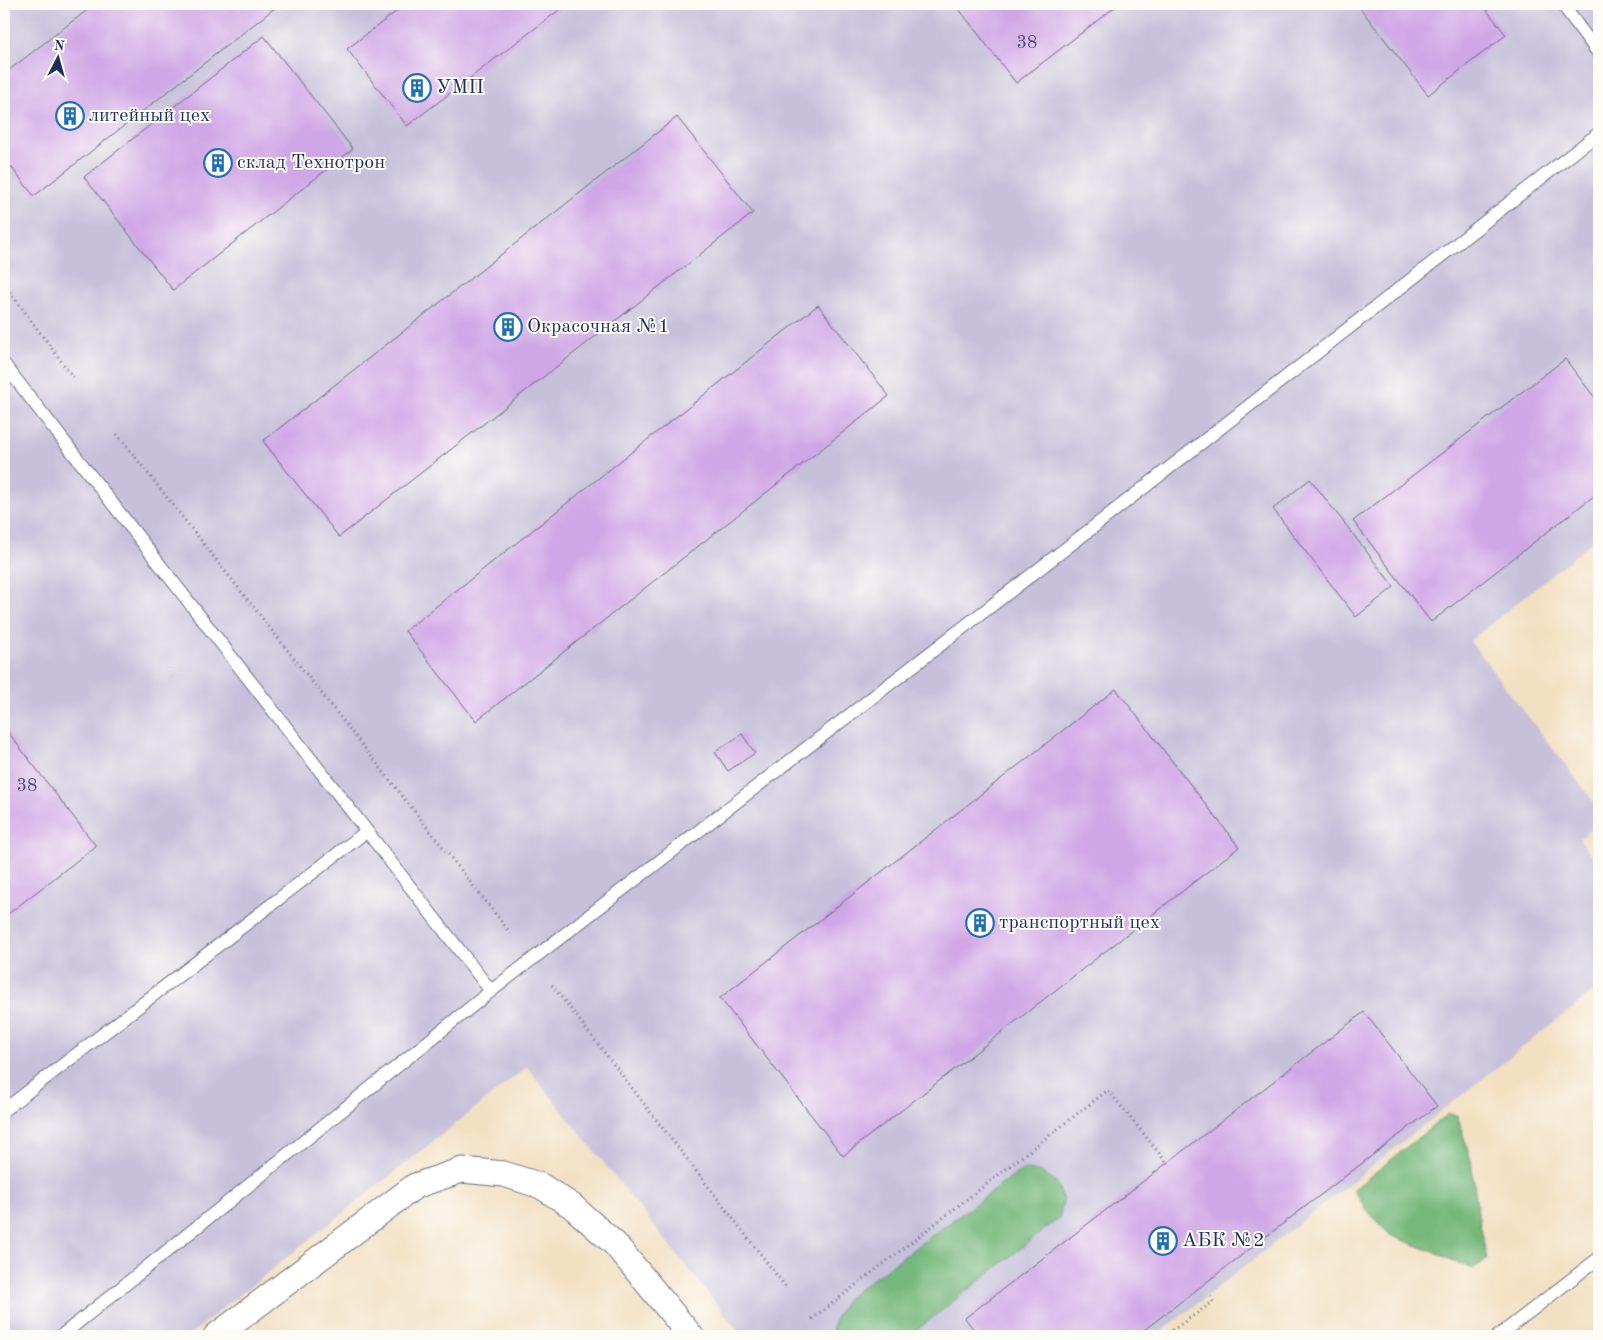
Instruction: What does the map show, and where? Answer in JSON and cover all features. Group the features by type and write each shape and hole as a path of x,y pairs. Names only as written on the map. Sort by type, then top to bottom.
{"street":[{"path":"216,1336 415,1186 462,1170 504,1174 541,1186 572,1206 615,1244 692,1336"}],"lane":[{"path":"1562,4 1599,54"},
{"path":"61,1336 491,991 1086,533 1599,133"},
{"path":"4,364 491,991"},
{"path":"4,1110 367,831"},
{"path":"1498,1336 1599,1258"}],"path":[{"path":"4,284 73,377"},
{"path":"117,434 508,930"},
{"path":"552,986 786,1286"},
{"path":"812,1319 1108,1090 1167,1163"},
{"path":"1164,1336 1213,1302 1209,1294"}],"shaded area":[{"path":"4,4 1599,4 1599,536 1470,641 1597,806 1598,824 1579,839 1599,865 1599,987 1156,1336 810,1336 806,1332 801,1336 742,1336 527,1067 188,1336 4,1336"}],"green space":[{"path":"1448,1114 1457,1115 1471,1160 1487,1260 1472,1269 1390,1235 1367,1210 1353,1190"},
{"path":"1023,1169 1042,1173 1057,1183 1063,1201 1059,1218 913,1333 912,1336 831,1336 835,1319 848,1297"}],"building":[{"name":"литейный цех","path":"95,4 280,4 34,196 4,158 4,74"},
{"name":"УМП","path":"406,4 567,4 407,126 347,49"},
{"path":"955,4 1119,4 1016,83"},
{"path":"1357,4 1482,4 1506,35 1428,95"},
{"name":"склад Технотрон","path":"264,36 353,149 173,290 84,177"},
{"name":"Окрасочная №1","path":"677,117 753,213 339,537 263,441"},
{"path":"818,305 889,396 476,721 405,631"},
{"path":"1565,359 1599,403 1599,492 1431,622 1353,521"},
{"path":"1310,479 1394,587 1356,617 1273,509"},
{"name":"транспортный цех","path":"1116,689 1239,847 843,1156 720,998"},
{"path":"4,727 96,846 4,917"},
{"path":"742,734 755,753 728,771 715,752"},
{"name":"АБК №2","path":"1364,1012 1437,1106 1136,1336 979,1336 965,1318"}],"place":[{"name":"УМП","path":"417,88"},
{"name":"литейный цех","path":"70,116"},
{"name":"склад Технотрон","path":"218,163"},
{"name":"Окрасочная №1","path":"508,327"},
{"name":"транспортный цех","path":"980,923"},
{"name":"АБК №2","path":"1163,1241"}]}
